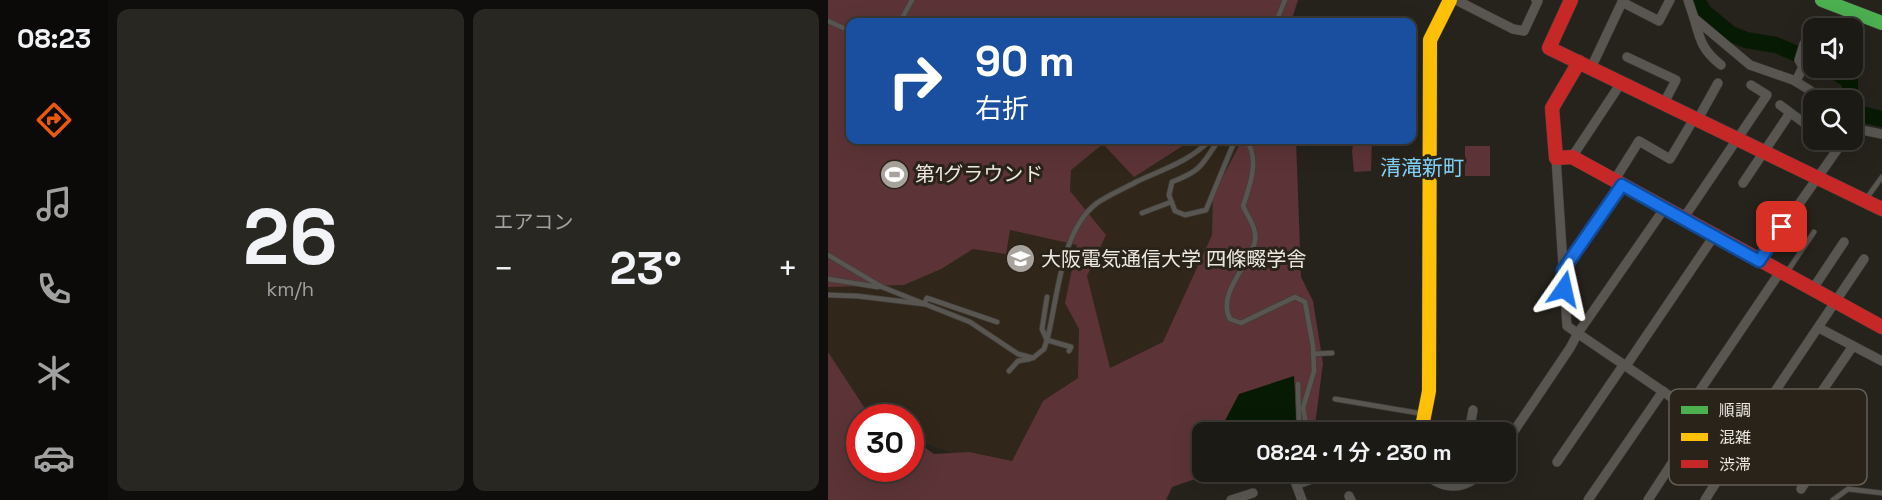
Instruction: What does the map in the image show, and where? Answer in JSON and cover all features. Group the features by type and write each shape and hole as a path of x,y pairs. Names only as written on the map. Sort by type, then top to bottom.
{"street":[{"path":"1423,422 1429,391 1430,40 1450,0"},
{"path":"1456,0 1514,29 1524,31 1538,2 1536,0"},
{"path":"1571,0 1549,48 1882,209"},
{"path":"1669,395 1567,326 1552,108 1585,65 1623,1 1659,21 1670,0"},
{"path":"1688,0 1702,45 1721,65"},
{"path":"1822,0 1882,23"},
{"path":"1694,18 1750,65 1796,81 1808,90"},
{"path":"1796,81 1803,67 1799,60 1803,47"},
{"path":"1627,57 1676,80 1664,103"},
{"path":"1563,270 1618,183 1639,141 1670,159 1718,83"},
{"path":"1572,157 1621,84"},
{"path":"1683,219 1767,95 1751,85"},
{"path":"1780,105 1803,122"},
{"path":"1743,183 1790,113"},
{"path":"1863,130 1882,134"},
{"path":"1759,261 1837,150"},
{"path":"1556,158 1572,157 1882,327"},
{"path":"1516,428 1578,333 1664,209"},
{"path":"1557,462 1714,236"},
{"path":"1812,290 1844,242"},
{"path":"1778,389 1864,259"},
{"path":"1701,389 1782,274"},
{"path":"1819,328 1882,361"},
{"path":"1823,389 1853,346"},
{"path":"1588,500 1663,391"},
{"path":"1470,422 1473,410"},
{"path":"1648,500 1669,468"},
{"path":"1294,482 1302,500"},
{"path":"1433,482 1445,487 1469,482"},
{"path":"1705,500 1714,485"},
{"path":"1801,489 1803,485"},
{"path":"1231,500 1253,493"}],"lane":[{"path":"902,18 912,0"},
{"path":"1278,18 1285,0"},
{"path":"828,21 846,29"},
{"path":"1009,371 1018,361 1033,358 1044,349 1069,246 1082,219 1097,204 1157,172 1188,159 1205,144"},
{"path":"1216,144 1204,164 1193,173 1172,182 1168,195 1175,211 1185,215 1206,210 1233,144"},
{"path":"1249,144 1252,147 1253,169 1243,206 1255,230 1255,243 1228,295 1225,310 1230,319 1241,323 1295,297 1305,302 1314,371 1303,408 1308,422"},
{"path":"1865,201 1882,177"},
{"path":"1142,213 1171,202"},
{"path":"1782,274 1814,232"},
{"path":"828,255 883,288"},
{"path":"828,279 883,288 924,303 970,321 1018,354 1033,358"},
{"path":"828,295 924,303"},
{"path":"1047,297 1042,329 1047,340 1071,347 1070,351"},
{"path":"924,303 927,298 997,322"},
{"path":"978,336 986,333"},
{"path":"1313,354 1332,353"},
{"path":"1298,384 1299,422"},
{"path":"1335,399 1424,414"},
{"path":"1296,487 1310,482"},
{"path":"1833,500 1848,489 1882,494"}],"shaded area":[{"path":"828,0 1298,0 1292,18 846,18 846,144 1103,144 1071,170 1070,191 1106,235 1087,276 1110,368 1163,342 1212,235 1213,196 1240,144 1296,144 1301,277 1313,301 1323,363 1315,422 1192,422 1192,480 1172,487 1166,500 828,500 828,352 862,404 846,404 846,482 924,482 924,447 934,454 969,452 1012,461 1043,401 1078,378 1079,329 1065,303 1077,245 1010,230 1006,254 973,249 941,269 904,285 828,287"},
{"name":"大阪電気通信大学 四條畷学舎","path":"828,15 846,117 846,144 1255,144 1174,352 998,470 924,443 924,404 846,405 828,389"},
{"path":"1103,144 1186,144 1134,177"},
{"path":"1353,144 1372,144 1371,171 1354,172"},
{"path":"1465,146 1490,146 1490,176 1465,176"},
{"path":"1294,376 1297,422 1224,422 1239,394"}],"waterway":[{"path":"1697,0 1704,12 1731,34 1746,40 1776,45 1803,56"},
{"path":"1845,78 1850,81 1850,90"},
{"path":"1863,114 1882,119"}],"traffic: fast":[{"path":"1822,0 1882,23"}],"traffic: slow":[{"path":"1423,422 1429,391 1430,40 1450,0"}],"traffic: jam":[{"path":"1571,0 1549,48 1882,209"},
{"path":"1579,62 1552,108 1556,158 1572,157 1882,327"}],"place":[{"name":"第1グラウンド","path":"894,174"},
{"name":"大阪電気通信大学 四條畷学舎","path":"1020,259"}],"district":[{"name":"清滝新町","path":"1422,167"}],"route":[{"path":"1564,289 1563,270 1622,185 1759,261 1782,227"}]}
